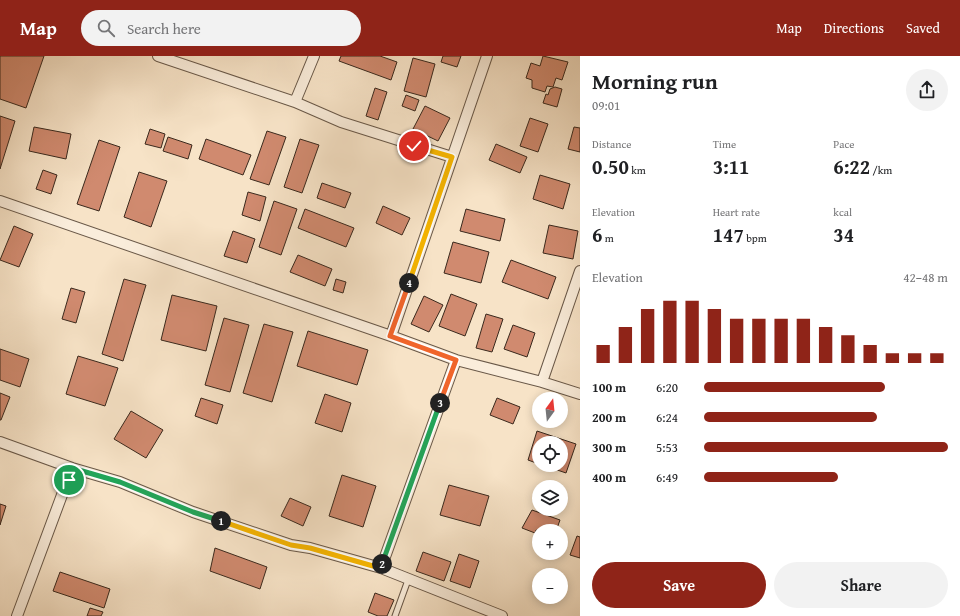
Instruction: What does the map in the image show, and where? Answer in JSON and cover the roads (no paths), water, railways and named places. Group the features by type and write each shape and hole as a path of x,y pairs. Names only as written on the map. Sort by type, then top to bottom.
{"street":[{"path":"158,56 184,60 295,102 341,122 452,157"},
{"path":"295,102 314,56"},
{"path":"390,336 487,56"},
{"path":"0,201 456,360 542,382 580,394"},
{"path":"542,382 580,271"},
{"path":"380,568 456,360"},
{"path":"0,442 72,468 120,482 193,512 291,545 310,548 380,568 502,616"},
{"path":"16,616 72,468"}],"lane":[{"path":"396,616 408,580"}]}
